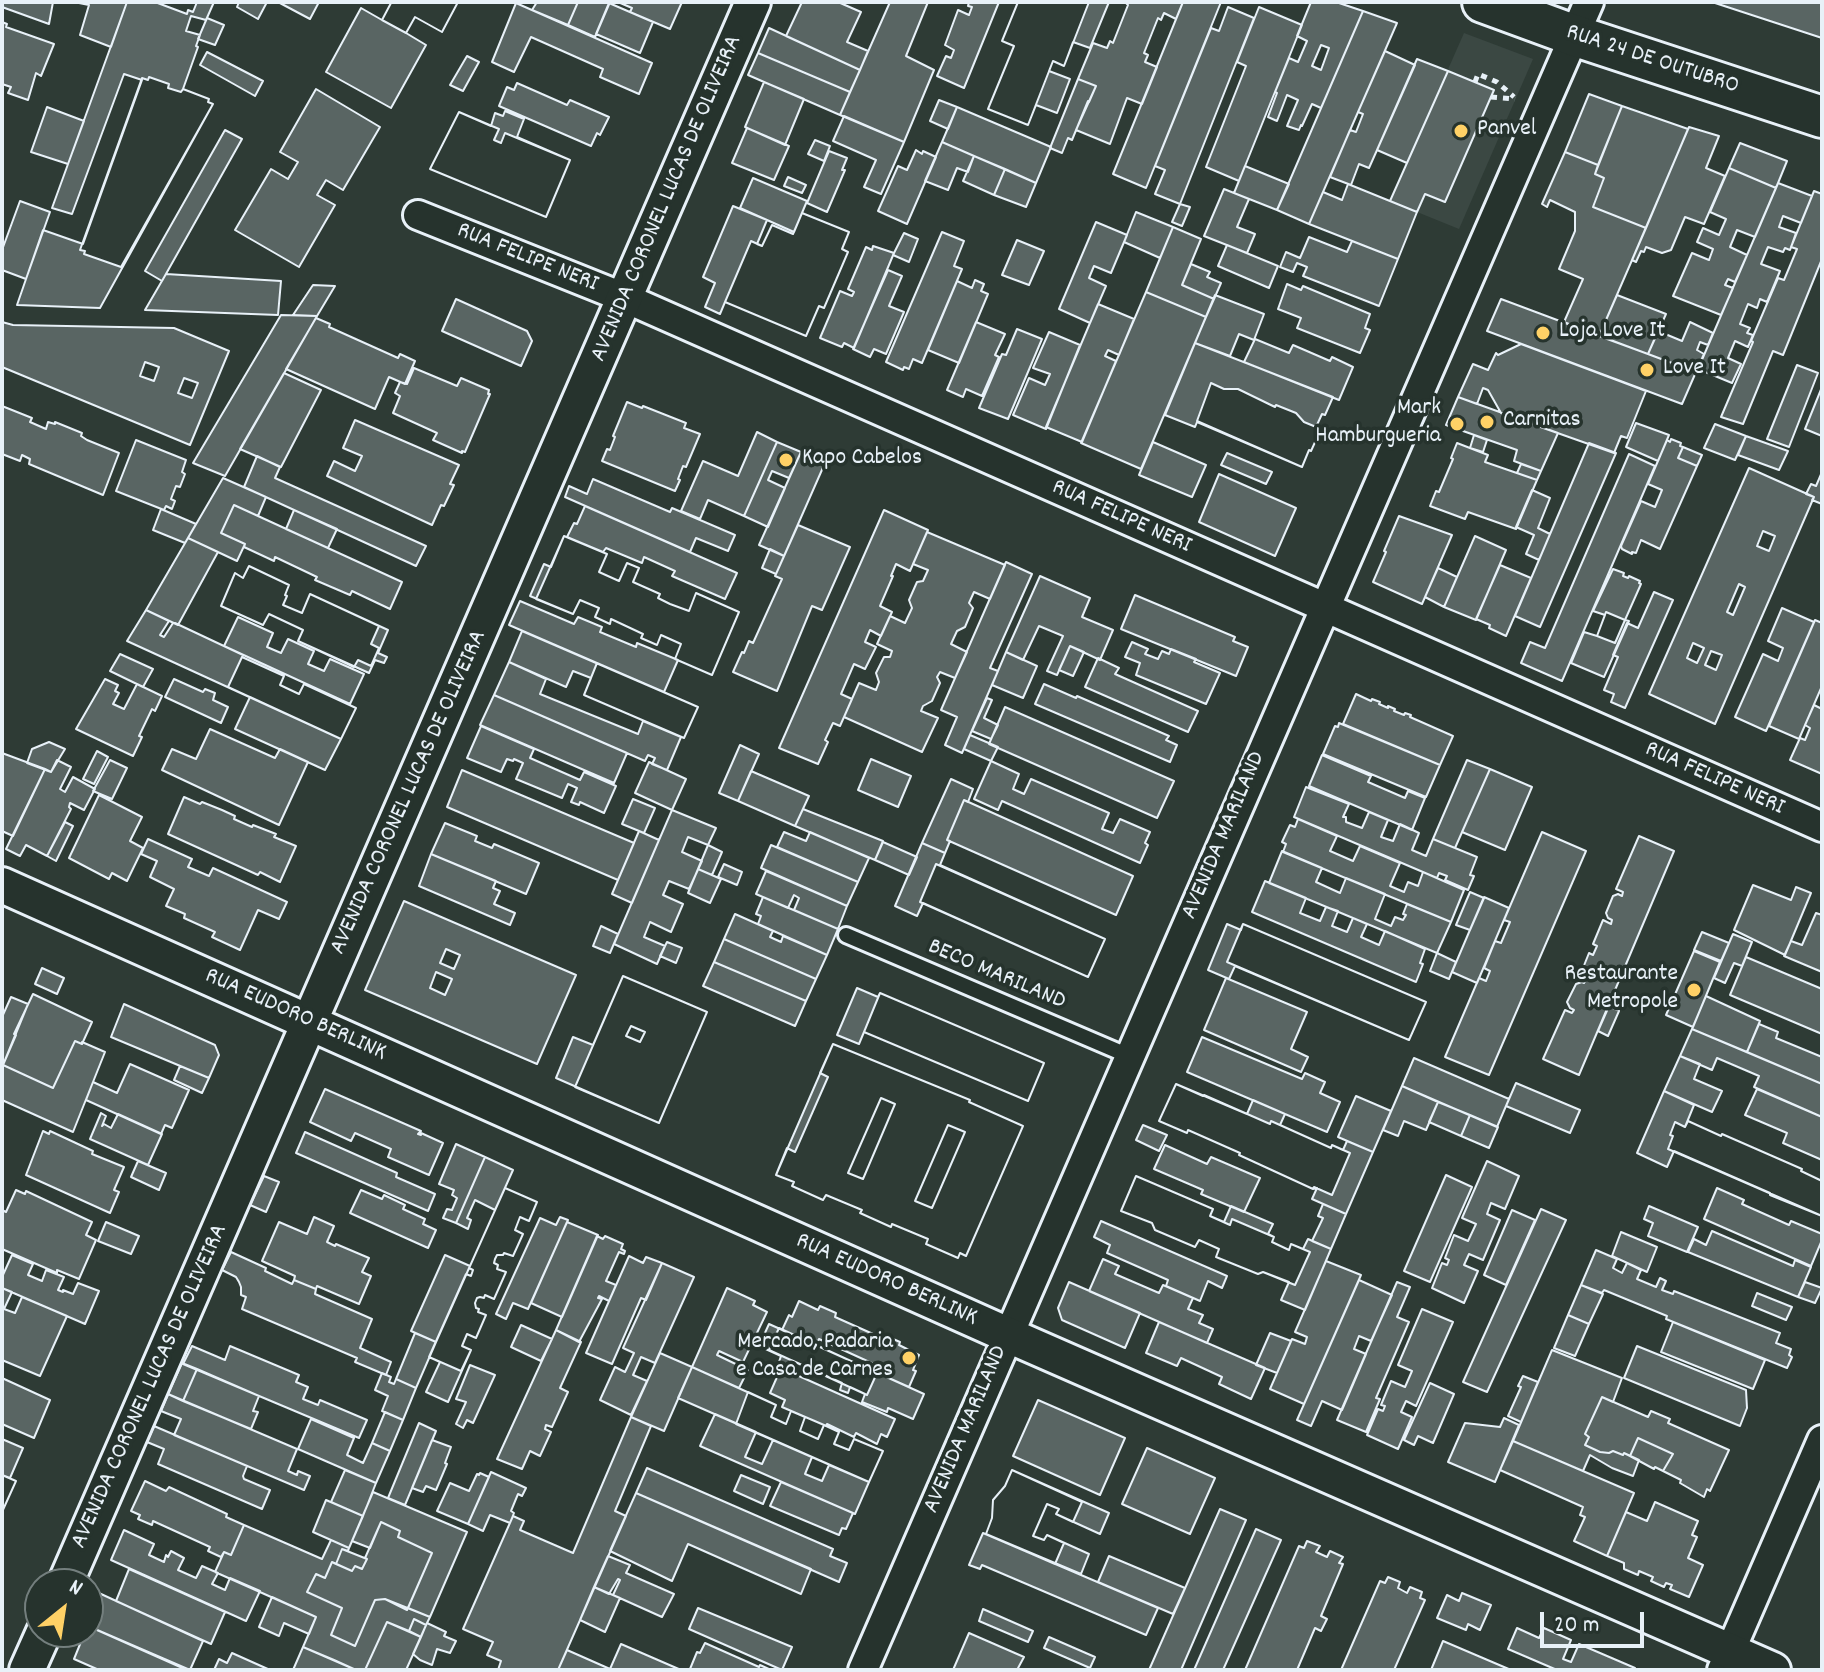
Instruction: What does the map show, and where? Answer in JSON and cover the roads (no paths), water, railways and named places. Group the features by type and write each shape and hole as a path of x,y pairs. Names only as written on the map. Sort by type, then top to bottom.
{"main road":[{"name":"RUA 24 DE OUTUBRO","path":"1483,2 1581,19 1822,117"}],"street":[{"name":"AVENIDA CORONEL LUCAS DE OLIVEIRA","path":"72,1568 753,2"},
{"name":"AVENIDA MARILAND","path":"863,1670 1324,607 1528,104 1581,19"},
{"name":"RUA FELIPE NERI","path":"418,215 625,298 1822,827"},
{"name":"RUA EUDORO BERLINK","path":"2,885 1726,1660 1773,1670"},
{"path":"1726,1660 1822,1440"},
{"path":"27,1670 37,1648"}],"lane":[{"name":"BECO MARILAND","path":"846,935 1129,1056"}],"place":[{"name":"Panvel","path":"1461,131"},
{"name":"Loja Love It","path":"1543,333"},
{"name":"Love It","path":"1647,370"},
{"name":"Carnitas","path":"1487,422"},
{"name":"Mark Hamburgueria","path":"1457,424"},
{"name":"Kapo Cabelos","path":"786,460"},
{"name":"Restaurante Metropole","path":"1694,990"},
{"name":"Mercado, Padaria e Casa de Carnes","path":"909,1358"}]}
